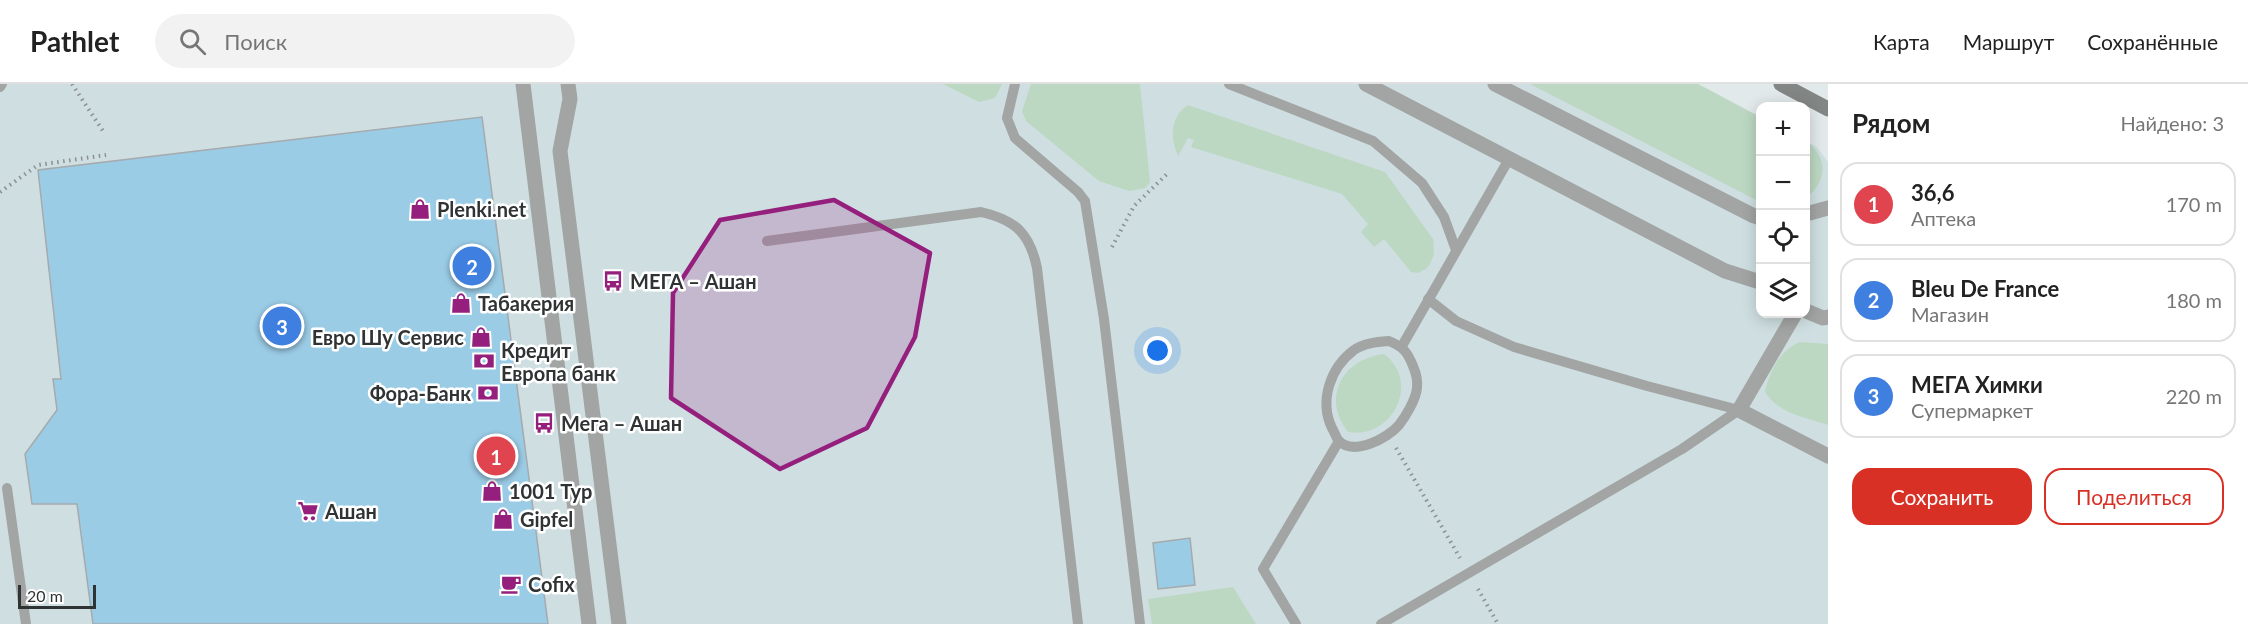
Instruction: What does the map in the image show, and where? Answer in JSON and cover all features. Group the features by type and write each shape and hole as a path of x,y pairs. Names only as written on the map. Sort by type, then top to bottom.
{"main road":[{"path":"1781,84 1828,109"}],"street":[{"path":"523,84 589,624"},
{"path":"1365,84 1725,271 1756,280"},
{"path":"1495,84 1756,217"},
{"path":"569,91 560,151 619,624"},
{"path":"1810,213 1828,208"},
{"path":"1810,313 1823,318 1828,317"},
{"path":"1793,318 1739,410 1828,456"}],"lane":[{"path":"1015,84 1007,118 1015,138 1078,192 1085,201 1098,272 1140,624"},
{"path":"1229,84 1373,141 1422,183 1444,217 1456,250"},
{"path":"1402,346 1509,159"},
{"path":"767,241 981,212 1009,222 1025,235 1033,249 1037,268 1078,624"},
{"path":"1428,298 1456,321 1514,347 1739,410"},
{"path":"1389,341 1402,346 1416,374 1417,390 1398,426 1388,435 1368,444 1352,447 1339,441 1329,421 1325,405 1334,374 1355,349 1371,343 1389,341"},
{"path":"1381,624 1682,449 1739,410"},
{"path":"1296,624 1263,569 1339,441"},
{"path":"7,488 26,624"}],"path":[{"path":"72,84 105,134"},
{"path":"0,192 38,165 106,155"},
{"path":"1098,272 1134,206 1169,172"},
{"path":"1388,435 1460,558"},
{"path":"1478,588 1498,624"}],"highlighted area":[{"path":"834,200 930,253 915,337 867,428 780,469 671,398 673,293 720,220"}],"shaded area":[{"path":"0,84 1698,84 1756,115 1756,318 1810,318 1810,143 1817,147 1828,162 1828,624 0,624"}],"green space":[{"path":"943,84 1002,84 995,98 979,102"},
{"path":"1031,84 1140,84 1150,182 1145,188 1129,191 1099,181 1026,121 1022,111"},
{"path":"1530,84 1698,84 1756,115 1756,200"},
{"path":"1188,105 1385,172 1433,239 1434,254 1430,264 1418,273 1411,272 1384,239 1374,247 1361,232 1368,224 1342,194 1191,147 1194,140 1188,138 1178,156 1173,128 1178,115"},
{"path":"1810,144 1818,154 1822,169 1821,177 1810,194"},
{"path":"1800,342 1828,344 1828,425 1785,410 1765,392 1769,377 1781,356"},
{"path":"1384,354 1395,366 1400,380 1401,394 1396,407 1377,427 1363,432 1348,432 1340,419 1336,406 1336,394 1340,382 1357,364 1369,357"},
{"path":"1233,587 1256,624 1152,624 1148,599"}],"building":[{"path":"482,117 548,624 93,624 77,504 32,504 25,454 57,410 53,379 61,379 38,170"},
{"path":"1190,538 1195,585 1158,589 1153,543"}],"place":[{"name":"Plenki.net","path":"420,209"},
{"name":"Bleu De France","path":"472,266"},
{"name":"МЕГА – Ашан","path":"613,281"},
{"name":"Табакерия","path":"461,303"},
{"name":"МЕГА Химки","path":"282,326"},
{"name":"Евро Шу Сервис","path":"481,337"},
{"name":"Кредит Европа банк","path":"484,361"},
{"name":"Фора-Банк","path":"488,393"},
{"name":"Мега – Ашан","path":"544,423"},
{"name":"36,6","path":"496,456"},
{"name":"1001 Тур","path":"492,491"},
{"name":"Ашан","path":"308,511"},
{"name":"Gipfel","path":"503,519"},
{"name":"Cofix","path":"511,584"}]}
